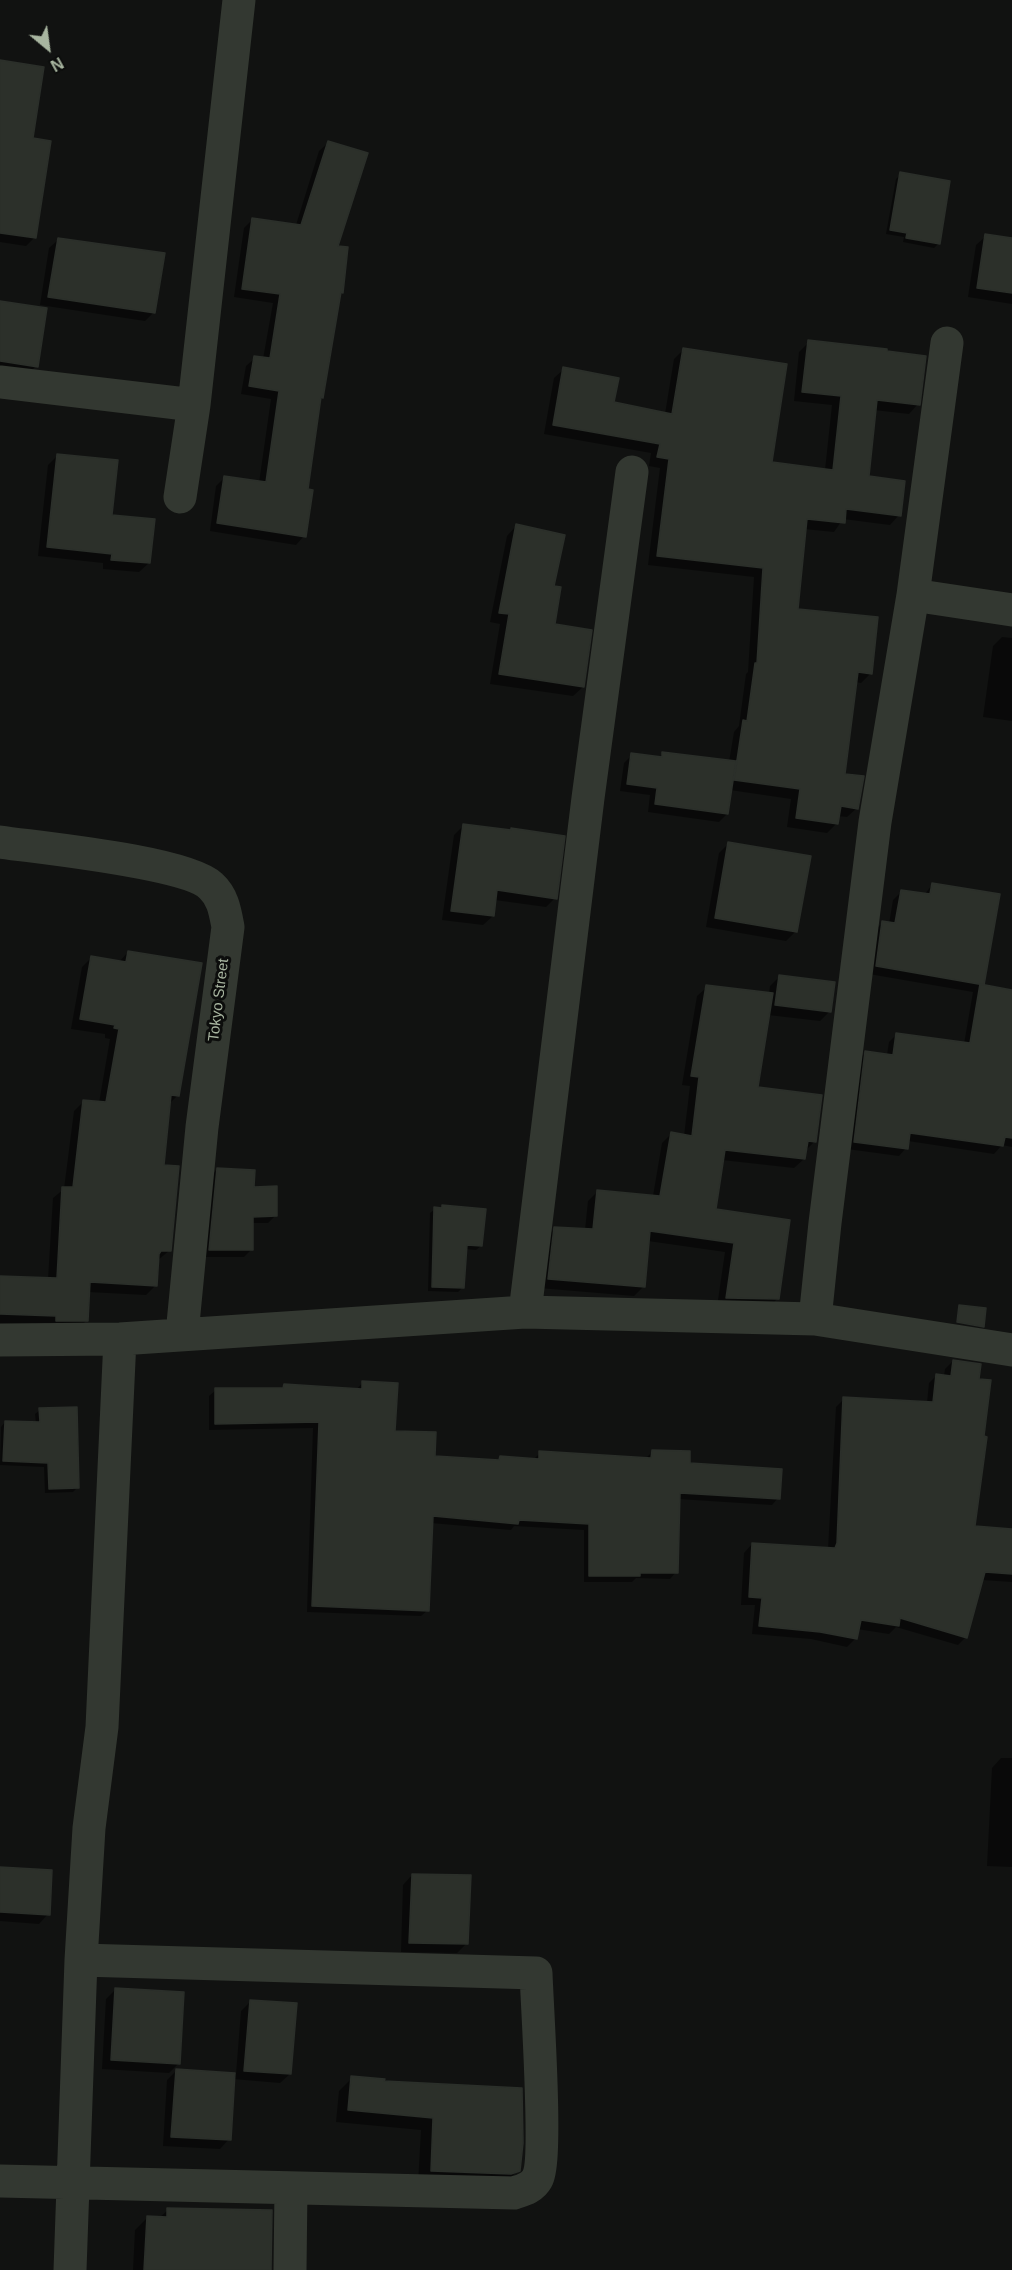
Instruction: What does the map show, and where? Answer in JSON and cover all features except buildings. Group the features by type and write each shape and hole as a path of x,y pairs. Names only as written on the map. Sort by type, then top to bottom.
{"street":[{"path":"180,497 194,405 239,0"},
{"path":"815,1319 875,822 913,595 947,343"},
{"path":"0,382 194,405"},
{"path":"525,1312 587,810 632,472"},
{"path":"913,595 1012,610"},
{"name":"Tokyo Street","path":"0,842 153,865 193,874 211,885 224,903 228,927 202,1127 182,1334"},
{"path":"0,1340 120,1339 525,1312 815,1319 1012,1350"},
{"path":"70,2270 81,1960 89,1828 102,1727 120,1339"},
{"path":"0,2181 514,2193 527,2189 537,2179 541,2164 536,1973 81,1960"},
{"path":"290,2270 291,2188"}]}
